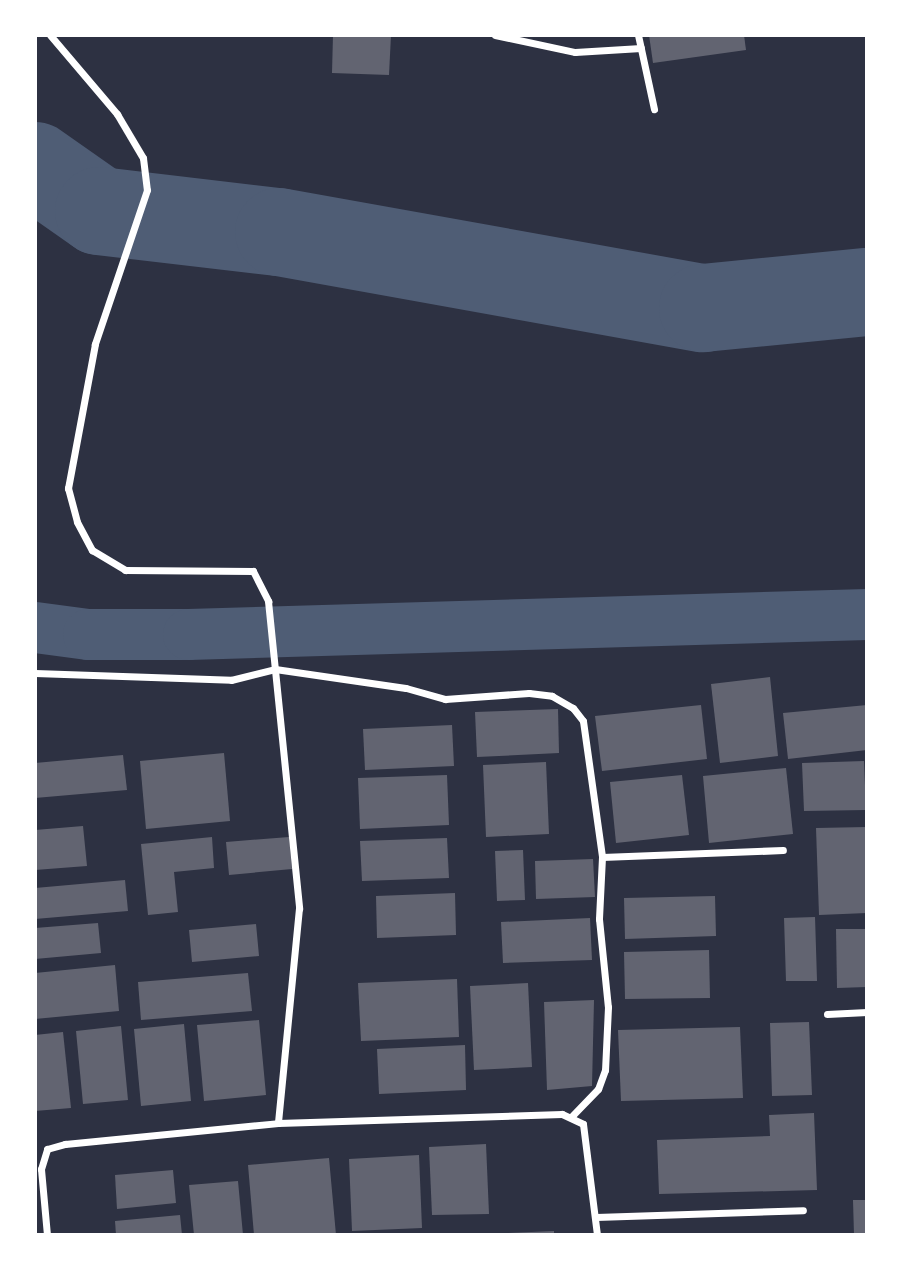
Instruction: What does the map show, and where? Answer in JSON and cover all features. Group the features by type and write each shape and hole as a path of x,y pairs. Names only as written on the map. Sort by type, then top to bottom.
{"street":[{"path":"50,35 117,114 143,158 147,190 95,344 68,488 77,522 92,550 125,570 253,571 268,601 299,908 278,1123"},
{"path":"495,35 575,52 641,48"},
{"path":"638,35 654,109"},
{"path":"35,673 231,680 275,669 406,688 445,699 529,693 552,695 573,708 583,722 602,857 598,919 608,1007 605,1070 598,1089 572,1116"},
{"path":"602,857 783,850"},
{"path":"827,1014 867,1012"},
{"path":"47,1235 38,1167 47,1149 65,1144 278,1123 572,1116 583,1124 597,1235"},
{"path":"596,1217 803,1210"}],"building":[{"path":"333,35 391,35 389,75 332,73"},
{"path":"649,35 744,35 746,50 653,63"},
{"path":"770,677 778,756 720,763 711,684"},
{"path":"701,705 707,759 602,771 595,716"},
{"path":"867,705 867,750 788,759 783,713"},
{"path":"558,709 559,753 477,757 475,712"},
{"path":"452,725 454,766 365,770 363,729"},
{"path":"224,753 230,821 146,829 140,761"},
{"path":"123,755 127,790 35,798 35,763"},
{"path":"864,761 866,810 804,811 802,763"},
{"path":"546,762 549,834 486,837 483,765"},
{"path":"786,768 793,834 709,843 703,776"},
{"path":"447,775 449,825 360,829 358,778"},
{"path":"682,775 689,835 616,843 610,782"},
{"path":"83,826 87,866 35,870 35,830"},
{"path":"867,827 867,913 819,915 816,828"},
{"path":"212,837 214,868 174,872 178,912 148,915 141,844"},
{"path":"289,837 292,869 229,875 226,842"},
{"path":"447,838 449,878 362,881 360,841"},
{"path":"523,850 525,900 497,901 495,851"},
{"path":"593,859 595,897 536,899 535,861"},
{"path":"125,880 128,911 35,919 35,888"},
{"path":"455,893 456,935 377,938 376,896"},
{"path":"715,896 716,936 625,939 624,898"},
{"path":"815,917 817,981 786,981 784,918"},
{"path":"590,918 592,960 503,963 501,922"},
{"path":"98,923 101,953 35,959 35,928"},
{"path":"256,924 259,956 192,962 189,930"},
{"path":"836,929 867,929 867,987 837,988"},
{"path":"709,950 710,998 625,999 624,952"},
{"path":"115,965 119,1011 35,1019 35,973"},
{"path":"248,973 252,1011 141,1020 138,982"},
{"path":"457,979 459,1037 361,1041 358,983"},
{"path":"528,983 532,1067 474,1070 470,986"},
{"path":"594,1000 592,1086 547,1090 544,1002"},
{"path":"259,1020 266,1095 204,1101 197,1025"},
{"path":"809,1022 812,1095 772,1096 770,1023"},
{"path":"184,1024 191,1101 141,1106 134,1029"},
{"path":"121,1026 128,1100 83,1104 76,1031"},
{"path":"740,1027 743,1098 621,1101 618,1030"},
{"path":"63,1032 71,1108 35,1111 35,1035"},
{"path":"465,1045 466,1090 379,1094 377,1049"},
{"path":"814,1113 817,1190 659,1194 657,1140 770,1136 769,1115"},
{"path":"486,1144 489,1214 432,1215 429,1147"},
{"path":"419,1155 422,1228 352,1231 349,1159"},
{"path":"329,1158 336,1235 254,1235 248,1165"},
{"path":"173,1170 176,1203 117,1209 115,1175"},
{"path":"238,1181 243,1235 194,1235 189,1185"},
{"path":"853,1200 867,1200 867,1235 854,1235"},
{"path":"180,1215 182,1235 116,1235 115,1221"},
{"path":"554,1231 554,1235 508,1235 508,1233"}],"waterway":[{"path":"35,166 99,211 279,232 703,308 867,292"},
{"path":"35,627 88,634 188,634 867,614"}]}
